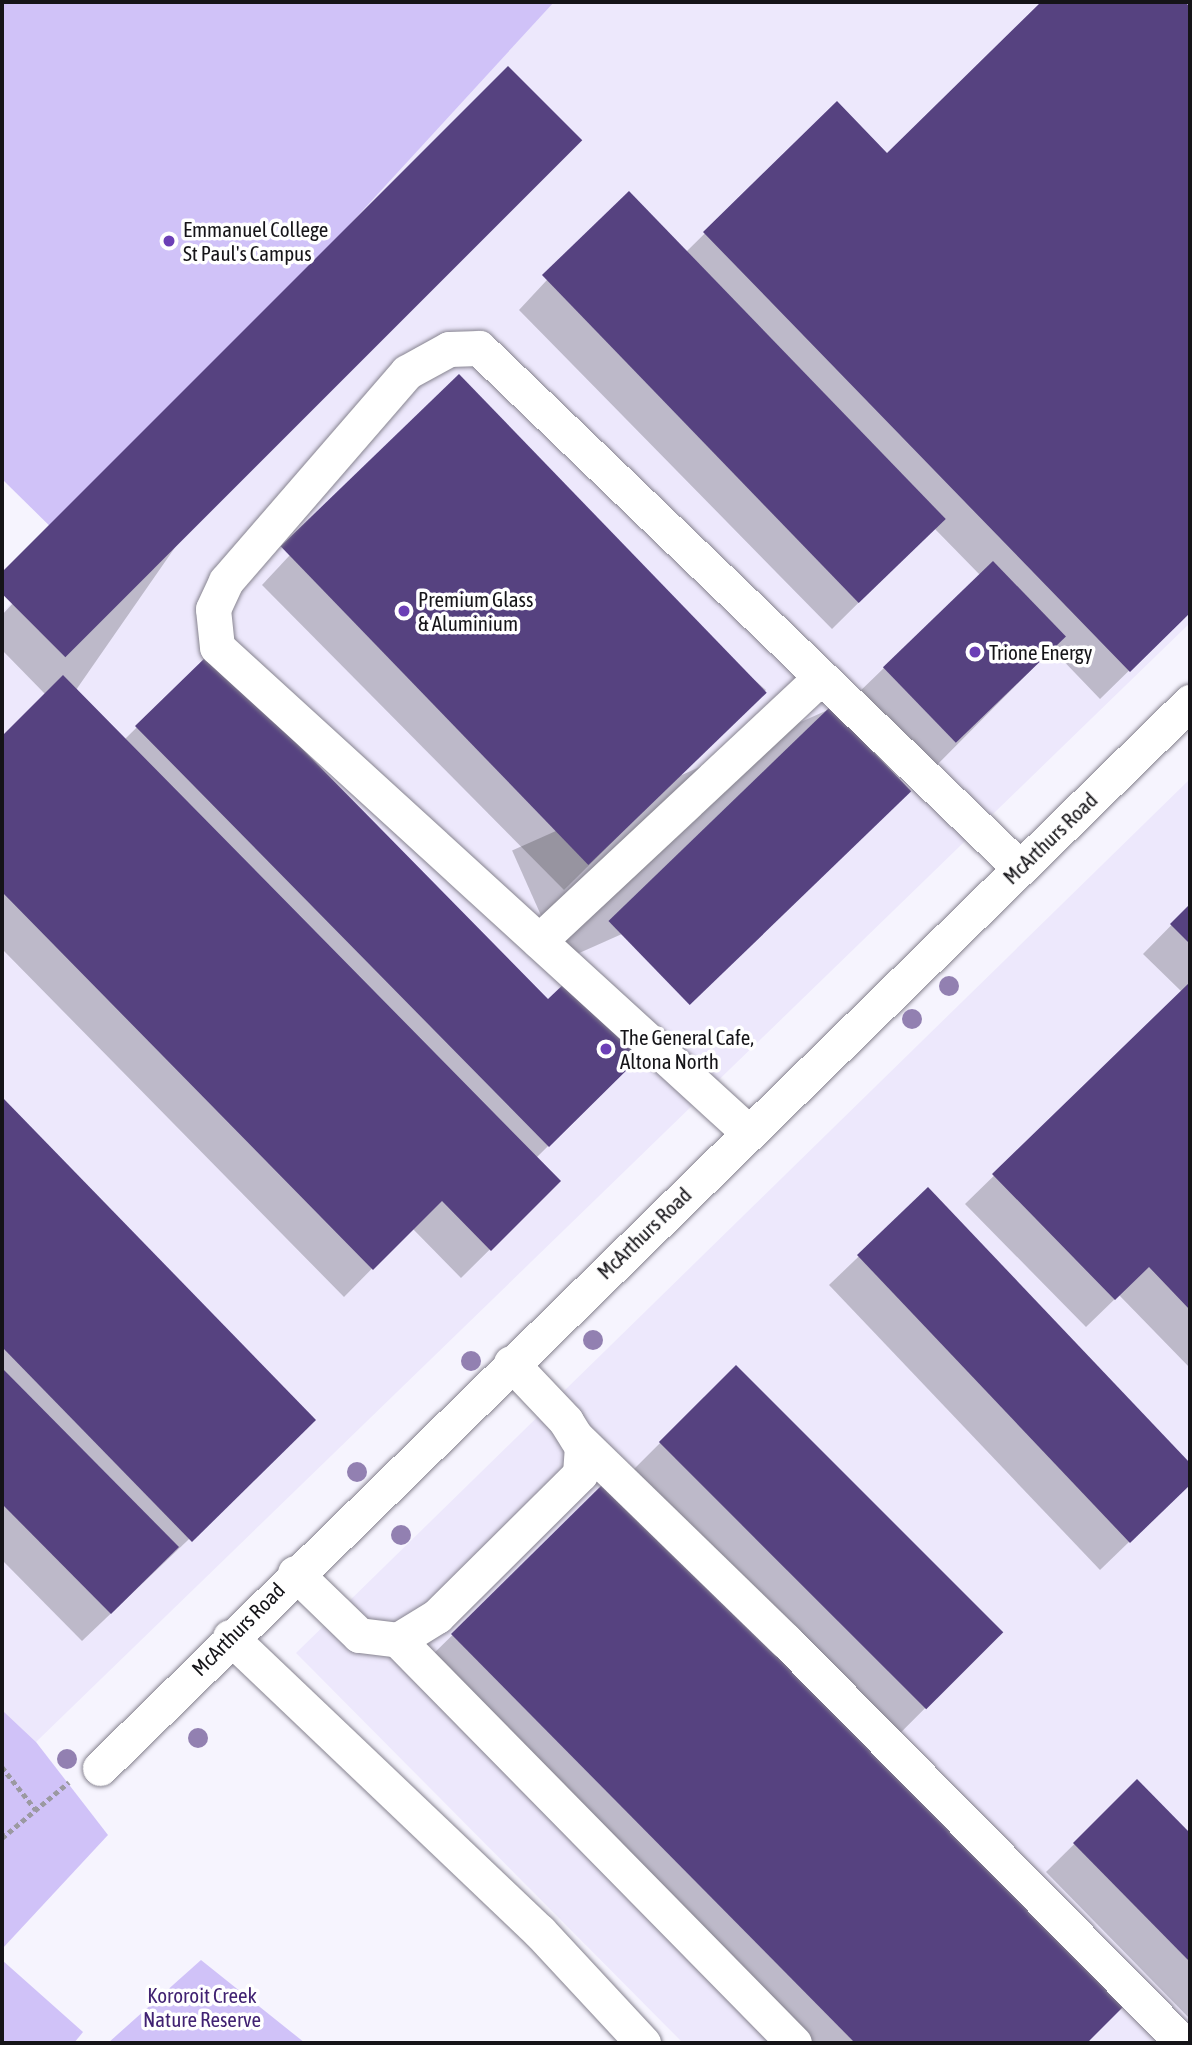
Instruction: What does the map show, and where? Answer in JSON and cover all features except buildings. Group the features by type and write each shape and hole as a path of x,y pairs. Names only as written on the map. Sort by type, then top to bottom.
{"street":[{"path":"748,1132 217,647 213,609 226,581 407,372 449,349 479,348 1020,868"},
{"path":"539,941 821,677"},
{"name":"McArthurs Road","path":"100,1768 229,1637 1190,702"},
{"path":"511,1363 577,1438 785,1640 1183,2043"},
{"path":"398,1640 437,1616 580,1474 582,1447 577,1438"},
{"path":"295,1573 359,1635 398,1640 793,2043"},
{"path":"229,1637 539,1931 643,2043"}],"path":[{"path":"2,1767 36,1810"},
{"path":"2,1838 85,1769 100,1768"}],"shaded area":[{"path":"2,2 1190,2 1190,623 36,1742 2,1710 2,613 110,493 62,538 2,479"},
{"path":"1190,779 1190,2043 683,2043 296,1653"}],"green space":[{"name":"Emmanuel College St Paul's Campus","path":"2,2 554,2 62,538 2,479"},
{"path":"2,1710 36,1742 108,1835 2,1949"},
{"path":"2,1960 83,2032 74,2043 2,2043"},
{"name":"Kororoit Creek Nature Reserve","path":"201,1960 305,2043 108,2043"}],"place":[{"name":"Emmanuel College St Paul's Campus","path":"169,241"},
{"name":"Premium Glass & Aluminium","path":"404,611"},
{"name":"Trione Energy","path":"975,652"},
{"name":"The General Cafe, Altona North","path":"606,1049"}]}
